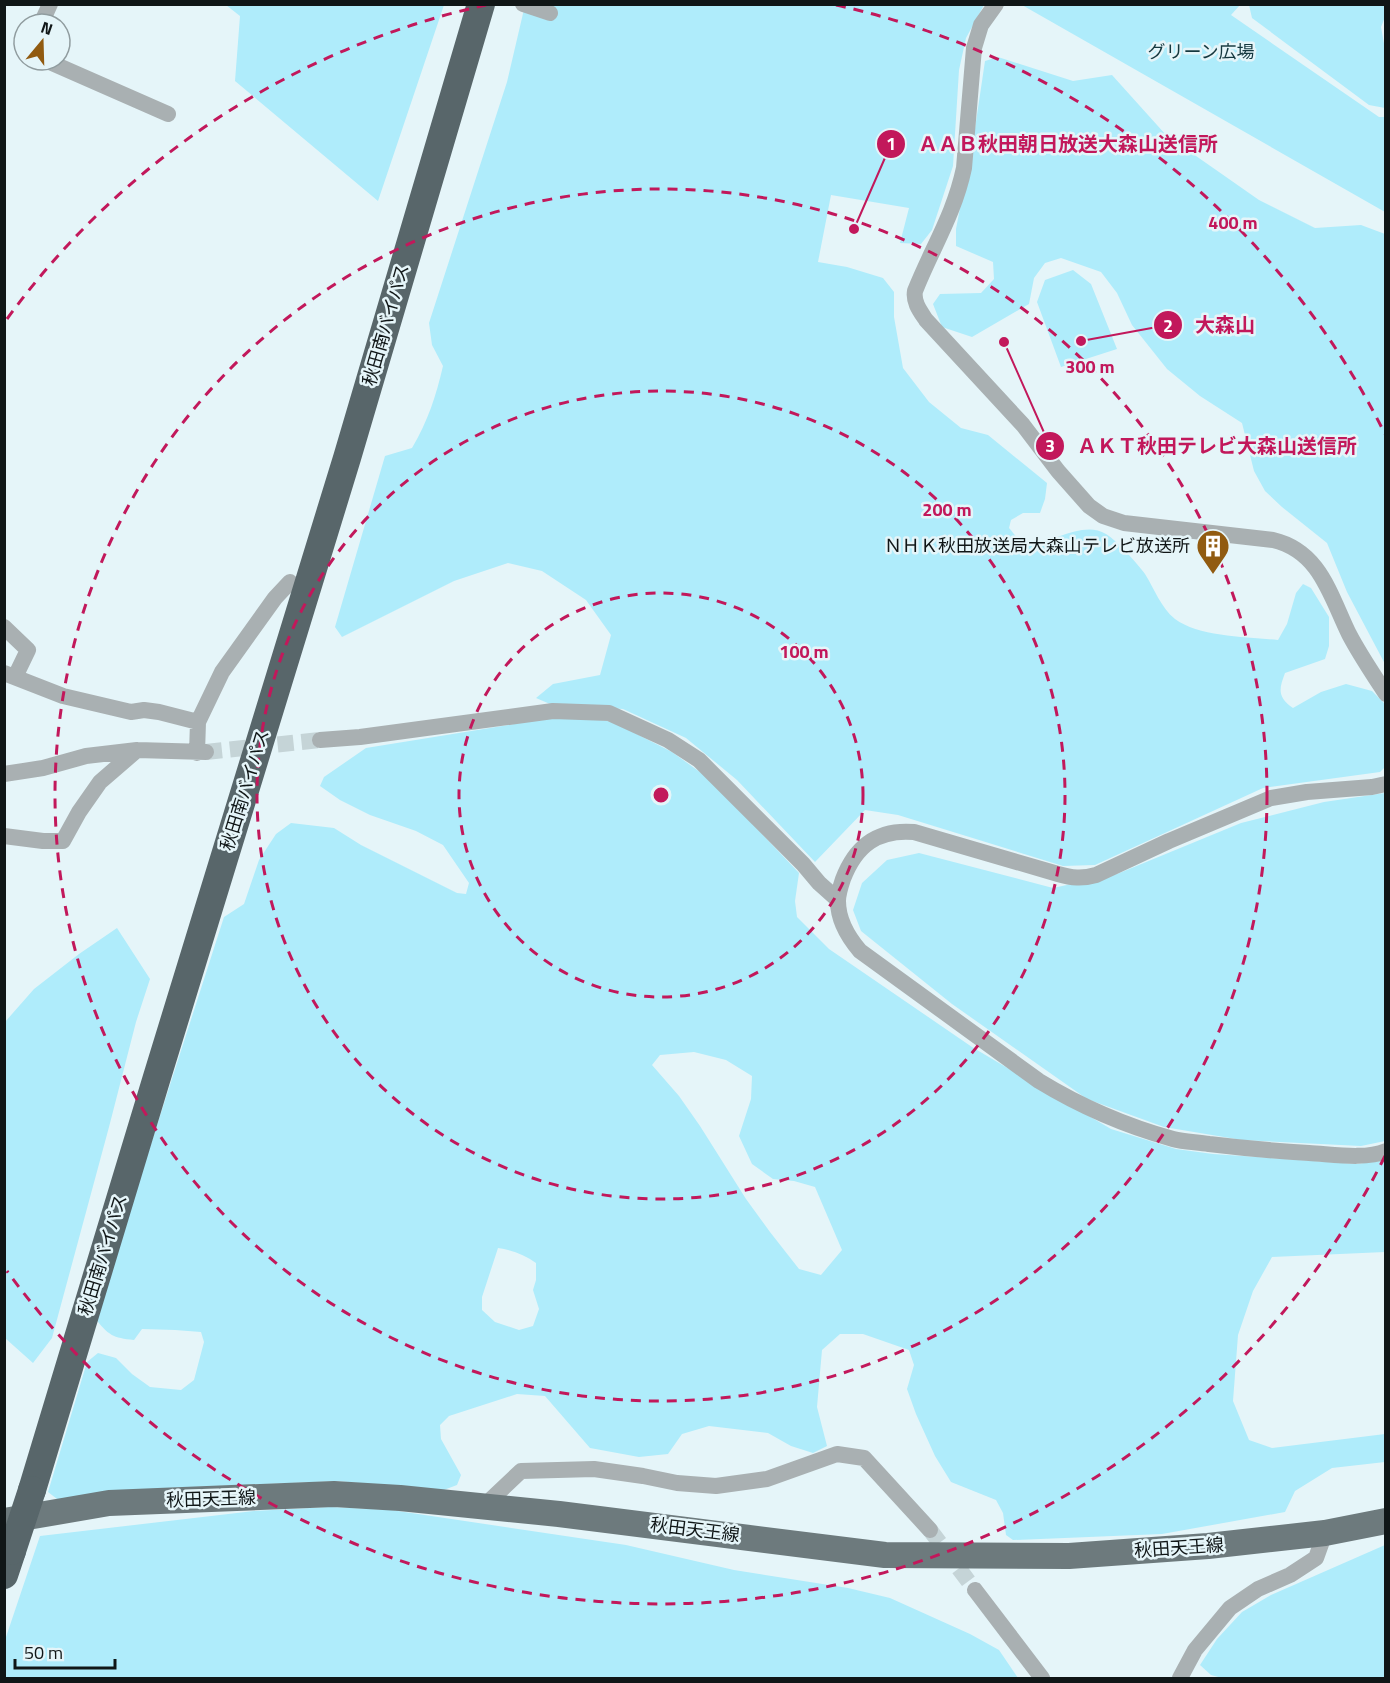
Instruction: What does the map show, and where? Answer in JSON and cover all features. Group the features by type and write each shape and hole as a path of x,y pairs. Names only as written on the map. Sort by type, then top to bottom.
{"highway":[{"name":"秋田南バイパス","path":"8,1563 347,458 481,4"}],"main road":[{"name":"秋田天王線","path":"4,1521 109,1503 334,1494 485,1505 885,1555 1069,1556 1208,1546 1324,1533 1386,1521"}],"street":[{"path":"523,4 550,13"},
{"path":"996,4 981,25 974,48 964,168 951,214 915,291 916,303 920,311 1023,425 1058,471 1089,506 1103,516 1124,524 1274,540 1304,553 1324,581 1351,636 1386,694"},
{"path":"72,72 168,114"},
{"path":"4,774 43,768 86,756 137,750 202,753 198,722 222,672 275,598 290,582"},
{"path":"4,627 28,650 9,678 63,696 131,712 144,710 159,712 198,722"},
{"path":"320,740 553,711 609,713 668,740 699,760 838,900"},
{"path":"4,836 63,841 100,782 137,750"},
{"path":"1386,784 1271,798 1083,879 1058,874 914,832 888,833 856,853 846,871 838,900 842,922 851,941 860,951 1039,1081 1093,1110 1174,1139 1247,1149 1346,1155 1378,1155 1386,1151"},
{"path":"485,1505 521,1471 594,1469 677,1483 716,1486 767,1479 837,1454 864,1458 930,1530"},
{"path":"1180,1678 1195,1650 1230,1608 1258,1588 1290,1575 1316,1558 1324,1533"},
{"path":"975,1590 1042,1678"}],"green space":[{"path":"226,5 444,5 378,201 235,81 240,16"},
{"path":"525,5 984,5 966,38 959,70 953,166 932,230 921,244 900,243 909,208 831,195 818,262 847,267 883,278 894,292 894,317 903,368 929,402 961,428 988,435 1047,483 1040,513 1023,513 1011,520 1009,528 1018,538 1027,542 1038,542 1084,530 1095,530 1106,534 1121,546 1142,570 1162,604 1175,619 1185,625 1210,633 1278,640 1287,624 1296,593 1303,584 1311,588 1329,617 1329,646 1325,659 1285,673 1281,684 1282,696 1293,708 1321,692 1346,684 1372,691 1385,704 1385,767 1380,772 1263,788 1095,865 1063,866 898,815 865,810 815,862 737,780 686,738 623,709 550,704 536,698 553,684 600,675 611,635 586,600 542,571 508,563 454,581 342,637 335,627 385,456 412,448 427,418 437,388 443,366 432,345 429,323 507,82"},
{"name":"グリーン広場","path":"1022,5 1240,5 1231,15 1379,117 1385,117 1385,212"},
{"path":"1249,5 1385,5 1385,17 1381,27 1385,49 1385,108 1369,105 1252,18"},
{"path":"998,57 1073,81 1112,75 1166,135 1259,200 1315,228 1361,225 1385,234 1385,664 1347,592 1327,543 1265,491 1254,471 1242,423 1200,396 1167,369 1132,325 1117,293 1101,272 1061,258 1045,263 1034,278 1029,304 972,337 942,327 933,304 940,294 981,293 994,279 993,262 956,246 956,229 985,61"},
{"path":"1073,270 1091,284 1117,349 1061,367 1037,302 1045,280"},
{"path":"570,715 613,722 672,752 711,780 799,873 795,901 797,917 829,949 972,1047 1111,1129 1176,1149 1213,1154 1357,1164 1385,1160 1385,1252 1272,1257 1253,1291 1238,1335 1233,1401 1249,1440 1272,1448 1385,1434 1385,1462 1332,1468 1295,1491 1285,1512 1162,1534 1013,1540 1006,1535 1003,1513 996,1500 951,1482 935,1456 907,1389 914,1365 909,1350 863,1334 840,1334 822,1350 817,1407 827,1446 813,1453 791,1446 768,1433 709,1426 682,1434 668,1454 639,1457 590,1448 545,1396 517,1394 449,1416 440,1425 441,1439 461,1475 457,1485 441,1491 338,1481 169,1488 61,1502 48,1492 87,1362 98,1353 116,1358 150,1387 181,1390 194,1380 204,1342 201,1332 142,1329 134,1340 112,1335 95,1318 224,917 244,904 259,860 276,834 291,823 334,828 361,845 457,893 466,894 469,883 443,845 416,831 370,815 340,800 320,786 324,777 366,748","holes":["694,1052 726,1060 752,1076 751,1099 739,1136 752,1164 773,1179 794,1181 815,1187 842,1250 821,1275 799,1269 746,1199 679,1096 652,1065 660,1055","498,1248 518,1253 536,1263 536,1280 533,1290 539,1309 533,1326 519,1330 495,1322 482,1310 482,1297"]},
{"path":"1385,793 1385,1141 1361,1146 1242,1140 1164,1127 1087,1099 952,1004 861,931 853,910 862,883 887,860 919,853 1053,888 1117,874 1241,823 1324,802"},
{"path":"117,928 150,979 136,1022 52,1338 33,1363 5,1338 5,1022 34,989"},
{"path":"330,1507 391,1510 626,1545 734,1570 848,1588 890,1598 970,1634 999,1650 1018,1678 5,1678 5,1640 40,1536 254,1511"},
{"path":"1385,1545 1385,1678 1222,1678 1211,1675 1200,1665 1217,1639 1242,1612 1271,1595"}],"tunnel":[{"path":"206,752 320,740"},
{"path":"930,1530 975,1590"}],"place":[{"name":"ＡＡＢ秋田朝日放送大森山送信所","path":"854,229"},
{"name":"大森山","path":"1081,341"},
{"name":"ＡＫＴ秋田テレビ大森山送信所","path":"1004,342"},
{"name":"ＮＨＫ秋田放送局大森山テレビ放送所","path":"1213,575"}]}
